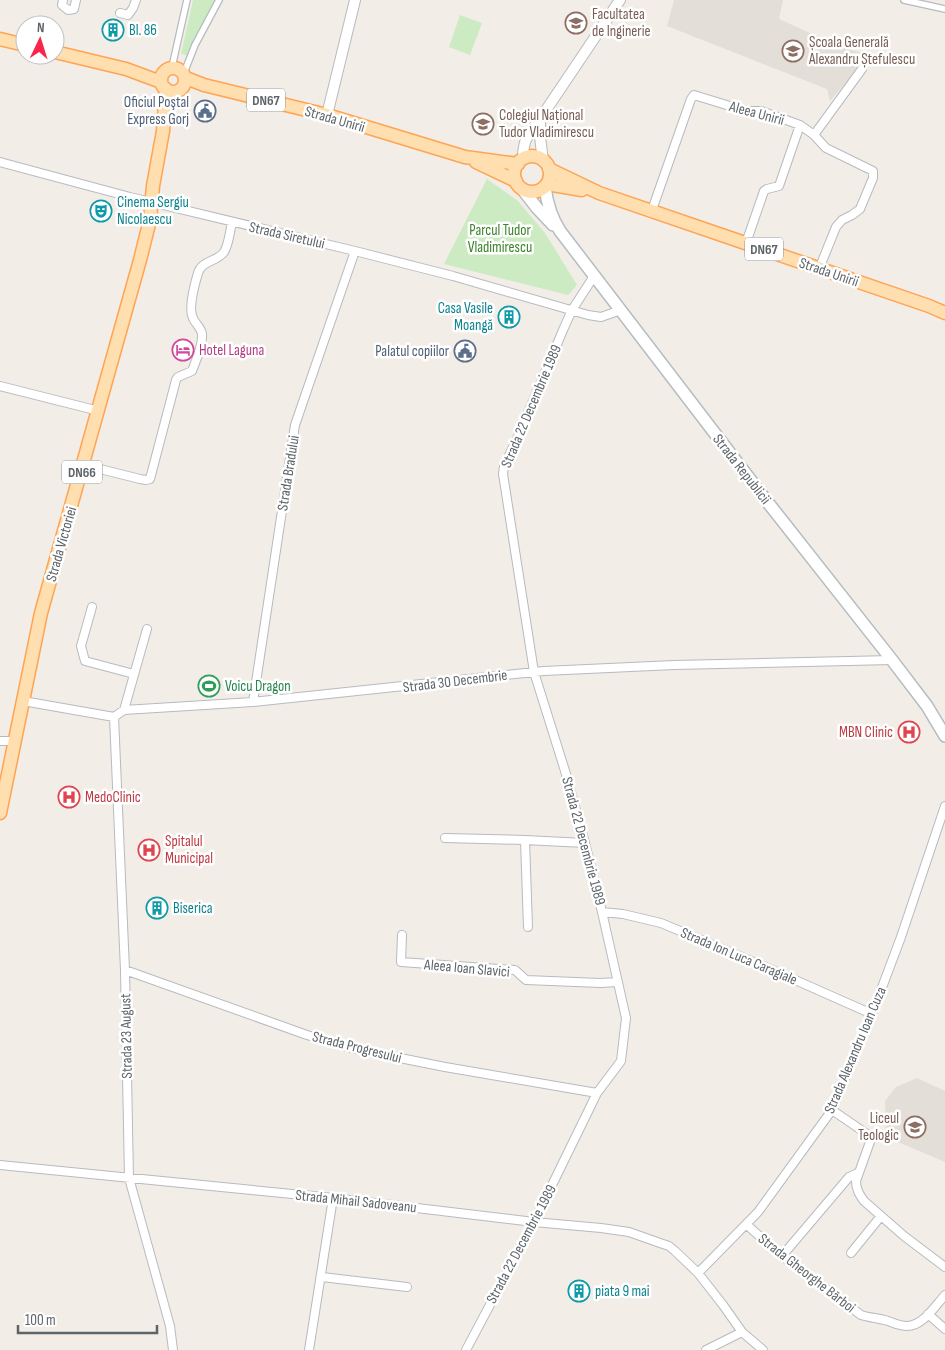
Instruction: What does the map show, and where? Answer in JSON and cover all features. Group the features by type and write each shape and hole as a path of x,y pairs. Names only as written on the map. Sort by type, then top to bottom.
{"main road":[{"path":"0,39 15,43"},
{"name":"Strada Unirii","path":"65,54 126,69 176,84 204,86 327,115 465,157 534,192 546,186 599,193"},
{"path":"170,68 163,73 176,84"},
{"name":"Strada Unirii","path":"126,69 179,69 176,84"},
{"name":"Strada Victoriei","path":"0,813 46,597 99,411 150,220 151,202 163,131 176,84"},
{"name":"Strada Unirii","path":"465,157 521,162 528,157 533,157 599,193 945,313"},
{"path":"520,185 515,169 521,162"},
{"path":"546,165 550,174 546,186"},
{"name":"Strada Republicii","path":"520,185 621,310 777,515 945,727"},
{"name":"Strada Republicii","path":"546,186 550,210 558,230"},
{"name":"Strada Republicii","path":"927,706 945,736"}],"street":[{"path":"63,0 62,5 68,10 74,10 76,0"},
{"path":"120,14 128,15 136,0"},
{"path":"170,68 187,0"},
{"name":"Strada Victoriei","path":"176,84 219,0"},
{"path":"327,115 355,0"},
{"path":"521,162 526,139 620,0"},
{"path":"904,0 945,9"},
{"path":"814,136 862,70"},
{"name":"Aleea Unirii","path":"652,210 694,95 746,111 761,111 800,125 826,148 873,171 873,178 860,209 842,220 836,227 819,269"},
{"path":"540,119 540,137 546,165"},
{"path":"746,243 764,191 779,186 800,125"},
{"name":"Strada Siretului","path":"0,162 151,202 460,278 572,310"},
{"path":"84,465 140,479 150,479 176,380 178,377 192,371 202,338 202,331 190,313 199,271 203,265 224,252 232,222"},
{"name":"Strada Bradului","path":"253,702 294,430 355,251"},
{"name":"Strada 22 Decembrie 1989","path":"466,1350 534,1222 597,1093 621,1061 626,1018 585,842 534,672 503,474 504,466 572,310 594,276"},
{"path":"929,306 945,307"},
{"path":"572,310 601,317 621,310"},
{"path":"0,386 99,411"},
{"path":"92,607 81,646 85,661 134,674"},
{"path":"23,702 114,717 124,710 148,629"},
{"name":"Strada 30 Decembrie","path":"124,710 253,702 534,672 674,665 892,660"},
{"name":"Strada 23 August","path":"114,717 125,970 130,1178 170,1326 173,1350"},
{"path":"0,741 15,741"},
{"name":"Strada Alexandru Ioan Cuza","path":"698,1274 758,1212 832,1110 872,1014 906,924 943,817 945,806"},
{"path":"445,838 585,842"},
{"path":"525,840 528,927"},
{"name":"Strada Ion Luca Caragiale","path":"602,912 623,914 661,924 775,970 872,1014"},
{"name":"Aleea Ioan Slavici","path":"402,935 401,962 515,970 526,980 618,982"},
{"name":"Strada Progresului","path":"125,970 307,1035 356,1049 445,1067 597,1093"},
{"path":"832,1110 867,1134 871,1139 858,1173 856,1187 864,1201 904,1236 945,1267"},
{"name":"Strada Mihail Sadoveanu","path":"0,1166 334,1198 630,1232 669,1246 698,1274 742,1332 763,1350"},
{"path":"782,1256 849,1177 858,1173"},
{"path":"309,1350 334,1198"},
{"path":"851,1254 881,1216"},
{"name":"Strada Gheorghe Bărboi","path":"747,1225 782,1256 861,1315 906,1326 914,1325 921,1321 945,1295"},
{"path":"322,1277 407,1287"},
{"path":"928,1314 945,1329"},
{"path":"706,1350 742,1332"}],"shaded area":[{"name":"Școala Generală Alexandru Ștefulescu","path":"674,0 783,0 779,19 841,47 870,55 830,101 827,89 667,26"},
{"name":"Liceul Teologic","path":"917,1078 945,1091 945,1162 886,1137 885,1101 896,1087"}],"green space":[{"path":"193,0 223,0 190,56 181,54"},
{"path":"460,15 482,23 470,55 449,47"},
{"name":"Parcul Tudor Vladimirescu","path":"487,179 518,201 545,233 577,285 568,295 444,264"}],"place":[{"name":"Facultatea de Inginerie","path":"576,23"},
{"name":"Bl. 86","path":"113,30"},
{"name":"Școala Generală Alexandru Ștefulescu","path":"793,51"},
{"name":"Oficiul Poştal Express Gorj","path":"205,111"},
{"name":"Colegiul Național Tudor Vladimirescu","path":"483,124"},
{"name":"Cinema Sergiu Nicolaescu","path":"101,211"},
{"name":"Casa Vasile Moangă","path":"509,317"},
{"name":"Hotel Laguna","path":"183,350"},
{"name":"Palatul copiilor","path":"465,351"},
{"name":"Voicu Dragon","path":"209,686"},
{"name":"MBN Clinic","path":"909,732"},
{"name":"MedoClinic","path":"69,797"},
{"name":"Spitalul Municipal","path":"149,850"},
{"name":"Biserica","path":"157,908"},
{"name":"Liceul Teologic","path":"915,1127"},
{"name":"piata 9 mai","path":"579,1291"}]}
